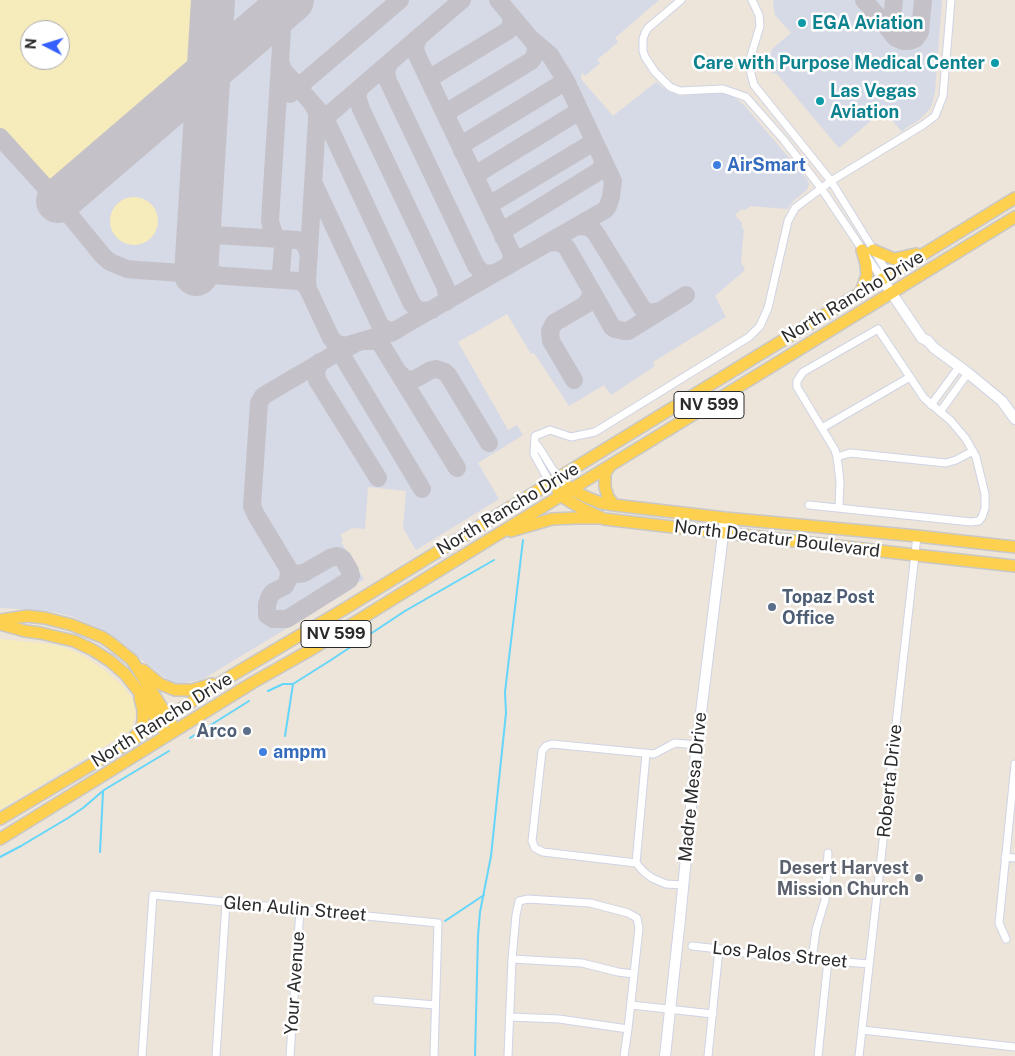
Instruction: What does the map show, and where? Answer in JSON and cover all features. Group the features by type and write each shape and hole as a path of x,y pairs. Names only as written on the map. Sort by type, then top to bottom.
{"main road":[{"name":"North Rancho Drive","path":"0,820 132,740 231,676 346,608 1015,198"},
{"name":"North Rancho Drive","path":"0,839 1015,217"},
{"path":"861,292 867,275 868,250 894,259 925,253"},
{"path":"610,466 605,473 605,487 608,497 614,505"},
{"name":"North Decatur Boulevard","path":"554,480 581,508 604,519 1015,566"},
{"name":"North Decatur Boulevard","path":"566,493 614,505 1015,547"},
{"path":"495,536 552,519 604,519"},
{"path":"836,546 837,539 844,535 864,538 891,533"},
{"path":"312,649 311,642 314,637 346,608"},
{"path":"0,620 27,616 44,618 93,632 111,643 160,684 175,690 192,690 231,676"},
{"path":"0,624 74,641 92,649 125,674 163,720"},
{"path":"132,660 171,733"},
{"path":"132,740 141,730 142,726 143,710 140,693"}],"street":[{"path":"681,0 648,28 645,33 643,51 655,72 670,87 680,91 724,89 746,97 821,188 868,250 885,277"},
{"path":"752,0 759,16 760,26 750,59 754,85 831,181 868,250 922,338 1002,401 1015,420"},
{"path":"554,480 534,454 536,436 550,430 571,438 595,432 749,337 760,326 768,308 788,221 795,208 831,181 924,125 935,116 943,96 951,0"},
{"path":"809,505 971,522 979,521 982,517 985,508 985,494 973,451 951,421 924,398 878,329 803,372 797,381 797,387 838,457 840,481 839,507"},
{"path":"931,405 963,370"},
{"path":"940,412 963,370"},
{"path":"822,428 910,377"},
{"path":"838,457 850,453 946,463 973,451"},
{"name":"Madre Mesa Drive","path":"665,1056 697,745 725,518"},
{"name":"Roberta Drive","path":"859,1056 917,536"},
{"path":"683,886 666,884 652,878 636,863 543,852 535,848 532,841 542,751 546,746 552,744 654,754 670,744 697,745"},
{"path":"636,863 646,754"},
{"path":"1006,939 998,923 1015,764"},
{"path":"812,958 816,930 825,900 828,853"},
{"path":"1005,857 1015,858"},
{"name":"Glen Aulin Street","path":"142,1056 153,895 438,923 435,1005"},
{"path":"508,1056 512,959 519,901 528,899 590,903 628,913 637,918 639,928 624,1056"},
{"path":"216,1056 226,903"},
{"name":"Your Avenue","path":"290,1056 300,910"},
{"name":"Los Palos Street","path":"692,946 719,948 765,956 812,958 869,964"},
{"path":"708,1056 719,948"},
{"path":"512,959 582,963 634,974"},
{"path":"818,1056 828,960"},
{"path":"377,1000 435,1005 434,1056"},
{"path":"631,1005 713,1014"},
{"path":"510,1018 558,1019 628,1029"},
{"path":"862,1030 1015,1047"}],"shaded area":[{"path":"0,0 659,0 615,38 618,42 597,60 600,63 585,76 582,72 581,79 613,116 656,82 669,92 680,96 725,93 744,105 807,179 809,184 807,190 794,200 787,209 751,206 745,210 742,209 735,215 742,223 744,230 741,261 745,270 715,296 726,317 653,362 655,366 611,395 604,385 569,406 534,353 531,354 507,314 458,342 508,430 517,425 523,435 478,463 499,499 416,550 403,528 406,491 368,487 365,529 352,528 340,535 343,540 341,542 364,579 347,590 347,592 203,679 185,683 172,683 107,632 73,617 55,612 0,608"},
{"path":"774,0 942,0 935,92 929,110 902,132 886,113 881,116 879,114 839,148 776,73 774,74 769,68 772,49 791,33 775,15"}],"sand":[{"path":"0,0 201,0 197,66 63,181 50,183 46,181 0,128"},
{"path":"134,197 143,199 151,204 156,212 158,221 156,230 151,238 143,243 134,245 125,243 117,238 112,230 110,221 112,212 117,204 125,199"},
{"path":"0,639 50,644 66,648 84,656 123,686 133,700 136,714 131,730 0,810"}],"waterway":[{"path":"475,1056 480,912 491,856 506,713 505,692 523,540"},
{"path":"285,736 293,684 405,611 494,560"},
{"path":"268,691 283,684 293,684"},
{"path":"190,738 249,701"},
{"path":"0,857 68,818 104,790 169,751"},
{"path":"100,852 103,792"},
{"path":"445,921 484,895"}],"taxiway":[{"path":"272,279 278,277 281,272 283,248 283,245 275,236 270,220 284,0"},
{"path":"290,94 400,0"},
{"path":"318,127 325,118 462,0"},
{"path":"313,105 317,113 317,120 307,282 308,289 331,338 337,344 345,346 393,332 605,210 608,206 613,181 566,81 550,55 531,39 498,0"},
{"path":"864,0 896,38 903,41 915,39 920,32 923,0"},
{"path":"893,35 894,0"},
{"path":"420,36 415,45 416,53 426,74 430,76 435,75 509,30 512,20 509,13"},
{"path":"448,121 448,113 452,109 531,61 536,49 531,39"},
{"path":"280,60 283,70 325,118 412,304 421,311 432,310"},
{"path":"390,62 386,71 388,81 476,266 483,273 495,273"},
{"path":"426,74 512,254 512,259 508,266"},
{"path":"462,151 463,145 466,142 561,84 563,76"},
{"path":"360,88 357,96 361,109 445,286 446,302"},
{"path":"477,181 480,172 576,113 577,105"},
{"path":"491,210 494,202 587,146 592,136"},
{"path":"0,137 110,262 127,269 299,281 308,289"},
{"path":"503,237 504,231 507,228 599,171 603,160"},
{"path":"314,184 380,325 386,330 394,331"},
{"path":"200,207 203,225 214,235 298,240 306,247 309,255"},
{"path":"577,226 589,227 595,232 642,308 649,313 660,311"},
{"path":"547,243 557,242 567,248 591,292 590,298 585,305 554,323 550,331 551,341 574,380"},
{"path":"197,251 204,268 218,275"},
{"path":"590,288 612,327 624,331 628,331 686,295"},
{"path":"365,341 379,342 382,346 457,468"},
{"path":"334,342 422,489"},
{"path":"288,568 291,572 297,574 304,573 337,556 343,559 351,576 349,580 287,619 273,619 267,615 267,604 270,596 273,592 285,586 289,574 288,568 252,506 259,403 263,396 353,345"},
{"path":"320,362 316,371 317,380 378,478"},
{"path":"399,373 406,379 412,380 431,370 436,369 445,372 489,443"}],"runway":[{"path":"196,274 213,0"},
{"path":"58,201 292,0"}],"place":[{"name":"EGA Aviation","path":"802,23"},
{"name":"Care with Purpose Medical Center","path":"995,63"},
{"name":"Las Vegas Aviation","path":"820,101"},
{"name":"AirSmart","path":"717,165"},
{"name":"Topaz Post Office","path":"772,607"},
{"name":"Arco","path":"247,731"},
{"name":"ampm","path":"263,752"},
{"name":"Desert Harvest Mission Church","path":"919,878"}]}
